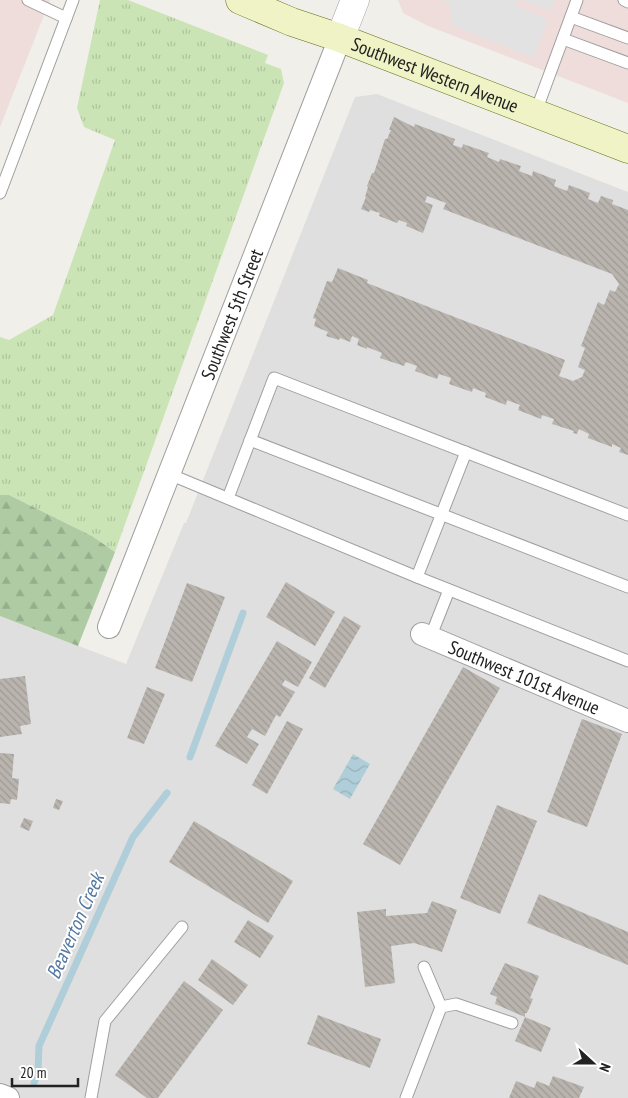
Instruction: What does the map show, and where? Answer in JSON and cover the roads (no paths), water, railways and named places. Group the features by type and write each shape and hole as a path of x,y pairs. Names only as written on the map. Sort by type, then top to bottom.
{"main road":[{"name":"Southwest Western Avenue","path":"240,0 292,22 340,38 628,149"}],"street":[{"name":"Southwest 5th Street","path":"109,627 355,0"},
{"name":"Southwest 101st Avenue","path":"426,636 628,721"},
{"path":"0,1095 8,1098"}],"lane":[{"path":"28,0 66,18"},
{"path":"0,193 73,0"},
{"path":"535,114 577,0"},
{"path":"624,0 628,2"},
{"path":"571,16 628,38"},
{"path":"563,39 628,63"},
{"path":"228,498 274,378 628,515"},
{"path":"250,440 628,587"},
{"path":"417,577 466,452"},
{"path":"169,474 448,590 628,661"},
{"path":"426,636 448,590"},
{"path":"91,1098 105,1021 182,927"},
{"path":"406,1098 441,1007 424,967"},
{"path":"441,1007 456,1004 512,1023"}],"water":[{"path":"353,754 370,764 350,799 333,789"}],"waterway":[{"name":"Beaverton Creek","path":"190,757 243,613"},
{"name":"Beaverton Creek","path":"34,1083 38,1070 39,1046 133,837 167,793"}]}
